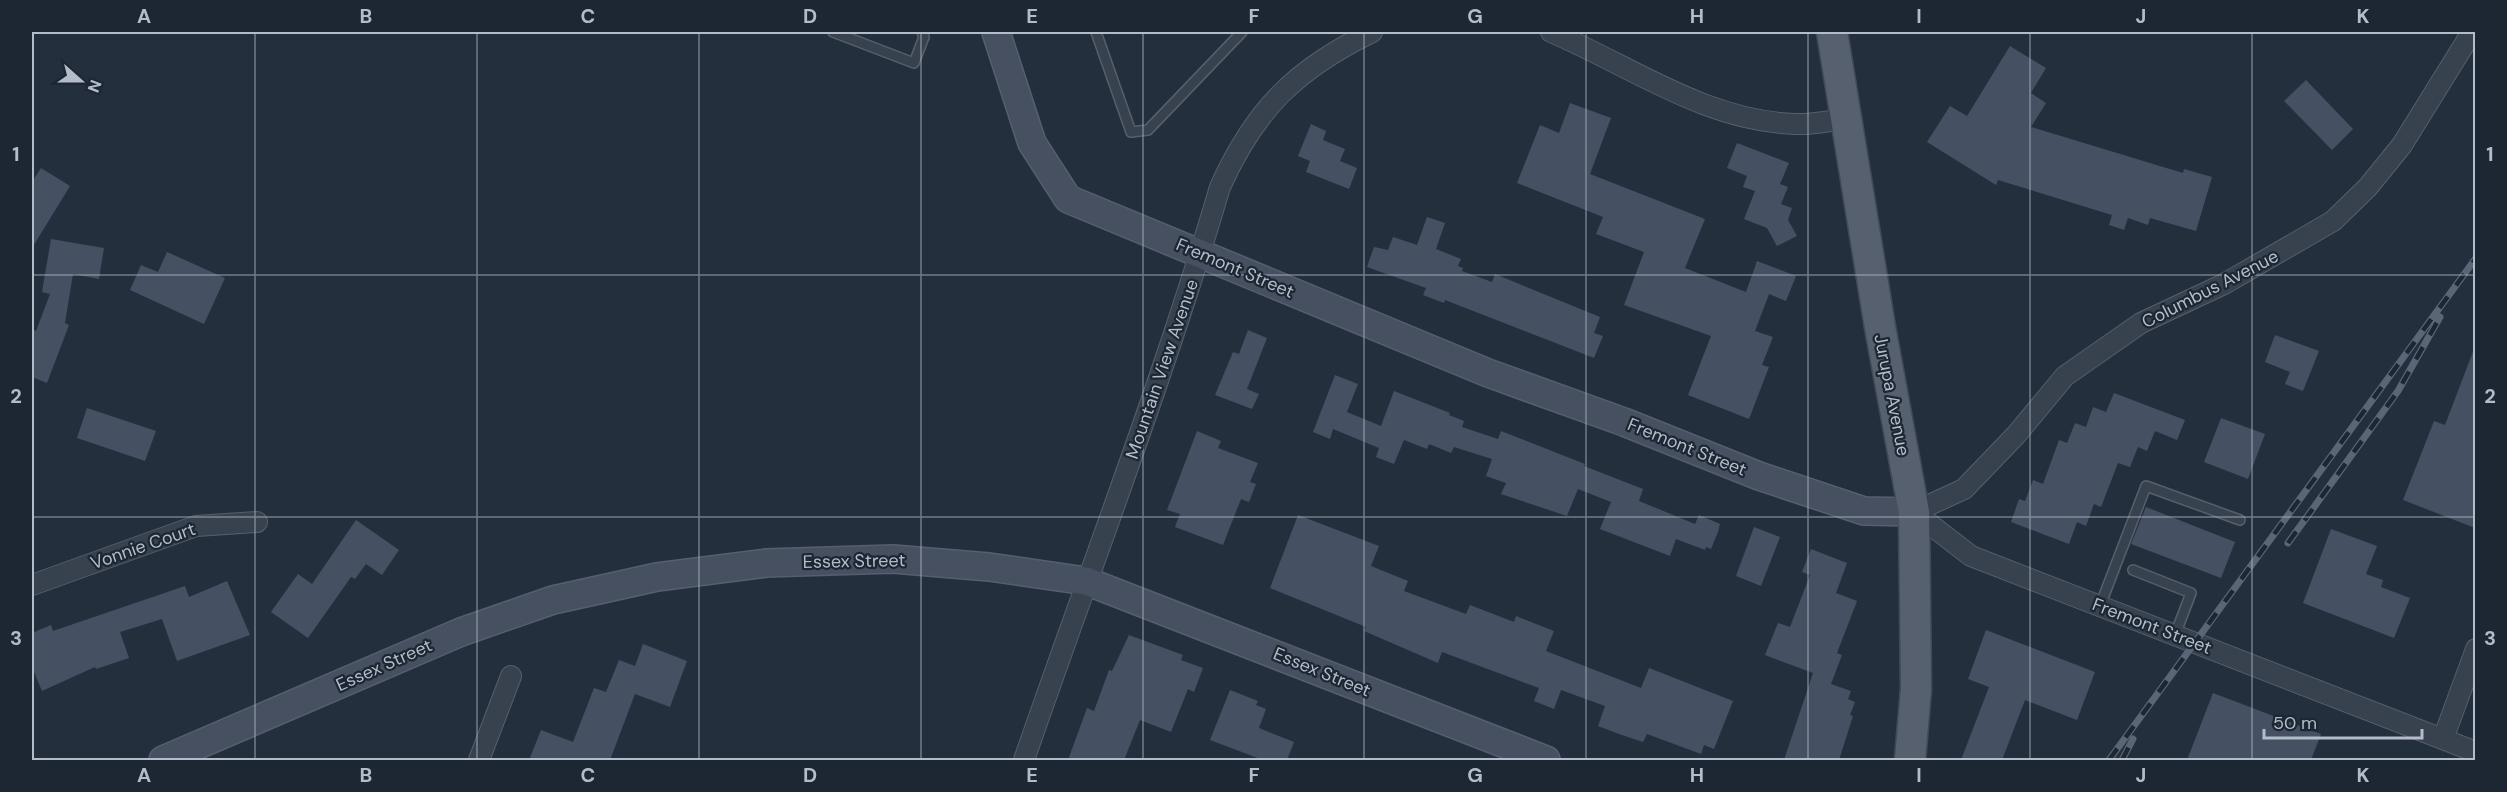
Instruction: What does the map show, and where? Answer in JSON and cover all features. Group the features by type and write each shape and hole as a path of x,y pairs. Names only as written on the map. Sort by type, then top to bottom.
{"main road":[{"name":"Jurupa Avenue","path":"1832,32 1880,327 1914,512 1917,689 1910,760"}],"street":[{"name":"Fremont Street","path":"996,32 1032,143 1068,199 1488,373 1624,422 1759,476 1864,512 1914,512 1971,556 2475,752"},
{"name":"Mountain View Avenue","path":"1024,760 1086,581 1144,424 1201,254 1220,187 1232,161 1268,105 1324,56 1372,32"},
{"path":"1551,32 1699,104 1728,113 1758,121 1797,124 1845,119"},
{"name":"Columbus Avenue","path":"1914,512 1964,489 2016,435 2065,376 2141,323 2224,284 2333,221 2368,187 2402,145 2471,32"},
{"name":"Vonnie Court","path":"32,585 196,526 257,522"},
{"name":"Essex Street","path":"163,760 461,632 553,600 657,577 766,563 893,559 989,567 1086,581 1546,760"},
{"path":"2443,739 2475,649"},
{"path":"479,760 511,676"}],"lane":[{"path":"833,32 914,63 924,37 922,32"},
{"path":"1096,32 1131,132 1137,134 1148,130 1242,32"},
{"path":"2100,606 2146,486 2240,520"},
{"path":"2133,570 2191,593 2175,635"}],"building":[{"path":"2010,46 2046,68 2031,93 2046,103 2031,127 2183,173 2184,169 2212,177 2196,231 2150,218 2148,225 2128,218 2124,230 2109,225 2112,215 1998,180 1996,185 1927,142 1950,106 1967,116"},
{"path":"2306,80 2353,129 2332,150 2284,101"},
{"path":"1570,103 1611,118 1590,174 1705,219 1685,268 1746,292 1757,261 1796,276 1786,301 1769,294 1755,331 1773,337 1762,365 1769,367 1749,419 1688,395 1711,336 1624,305 1644,252 1596,234 1603,217 1517,183 1540,125 1559,133"},
{"path":"1311,124 1326,131 1323,140 1345,149 1340,161 1357,168 1349,189 1306,172 1310,161 1298,156"},
{"path":"1737,143 1789,163 1780,184 1788,187 1781,204 1792,208 1788,220 1797,236 1777,246 1767,228 1744,219 1755,191 1743,187 1747,176 1727,168"},
{"path":"41,168 70,186 32,248 32,182"},
{"path":"1427,217 1445,223 1436,249 1461,259 1458,266 1463,268 1462,271 1492,282 1495,274 1600,317 1594,333 1603,336 1594,358 1445,300 1444,303 1423,295 1426,288 1367,267 1374,247 1388,250 1393,237 1417,245"},
{"path":"51,239 104,248 99,279 73,274 65,323 69,325 47,383 32,377 32,329 36,331 50,294 42,292"},
{"path":"167,252 225,278 204,324 130,290 141,265 158,272"},
{"path":"1248,330 1267,338 1247,389 1259,394 1252,409 1215,395 1233,352 1239,354"},
{"path":"2275,335 2319,351 2303,391 2285,384 2290,372 2265,362"},
{"path":"2474,349 2475,528 2403,500 2434,421 2445,425"},
{"path":"1335,375 1358,384 1347,412 1381,426 1394,391 1450,413 1449,415 1464,421 1462,427 1498,439 1501,431 1643,489 1639,501 1695,524 1699,515 1720,524 1711,549 1706,547 1705,550 1676,539 1670,556 1600,529 1611,502 1578,489 1567,516 1501,494 1506,483 1486,476 1492,459 1454,447 1451,453 1429,444 1427,449 1404,440 1394,464 1376,457 1379,448 1333,429 1330,439 1313,432"},
{"path":"2114,393 2185,420 2177,440 2155,431 2147,451 2138,447 2130,467 2118,463 2101,507 2094,504 2086,526 2077,522 2069,544 2011,522 2019,499 2025,501 2033,480 2043,484 2059,440 2067,443 2075,423 2086,427 2093,407 2106,412"},
{"path":"87,408 156,431 145,461 77,438"},
{"path":"2221,418 2265,434 2248,479 2204,462"},
{"path":"1197,431 1221,441 1218,448 1258,463 1250,482 1256,484 1249,502 1241,499 1223,545 1175,527 1180,514 1167,510"},
{"path":"2146,507 2235,542 2221,578 2131,544"},
{"path":"1298,515 1379,546 1371,566 1408,581 1404,591 1466,614 1470,605 1514,622 1516,616 1554,631 1546,651 1641,688 1649,668 1733,701 1714,749 1704,745 1701,754 1647,734 1643,742 1619,734 1598,726 1605,706 1561,690 1554,709 1534,701 1539,688 1442,652 1438,663 1364,631 1366,627 1270,588"},
{"path":"356,520 399,550 382,575 366,564 355,579 351,577 308,638 271,612 298,574 312,584"},
{"path":"1754,527 1780,537 1761,586 1736,576"},
{"path":"2331,529 2377,546 2366,574 2383,580 2381,587 2410,598 2394,638 2303,603"},
{"path":"1811,549 1847,563 1836,593 1857,601 1837,653 1842,655 1831,684 1851,691 1848,699 1855,702 1839,760 1784,760 1813,673 1765,655 1778,623 1790,627 1810,575 1802,572"},
{"path":"227,581 250,635 177,661 162,619 120,632 129,658 96,669 95,667 42,691 32,667 32,633 51,625 53,631 185,586 189,597"},
{"path":"1986,630 2095,672 2077,720 2025,700 2002,760 1961,760 1989,687 1968,679"},
{"path":"1129,635 1183,655 1181,660 1203,668 1194,692 1188,689 1171,732 1140,720 1124,760 1068,760 1087,708 1094,711 1109,670 1112,671"},
{"path":"643,644 687,661 670,707 635,694 610,760 529,760 541,730 573,742 594,688 606,692 619,660 635,666"},
{"path":"1230,690 1258,701 1256,705 1266,709 1259,728 1294,742 1287,760 1263,760 1210,740"},
{"path":"2213,693 2321,734 2311,760 2187,760"}],"railway":[{"path":"2109,760 2476,258"},
{"path":"2288,543 2398,391 2440,317"},
{"path":"2122,760 2133,739"}]}
